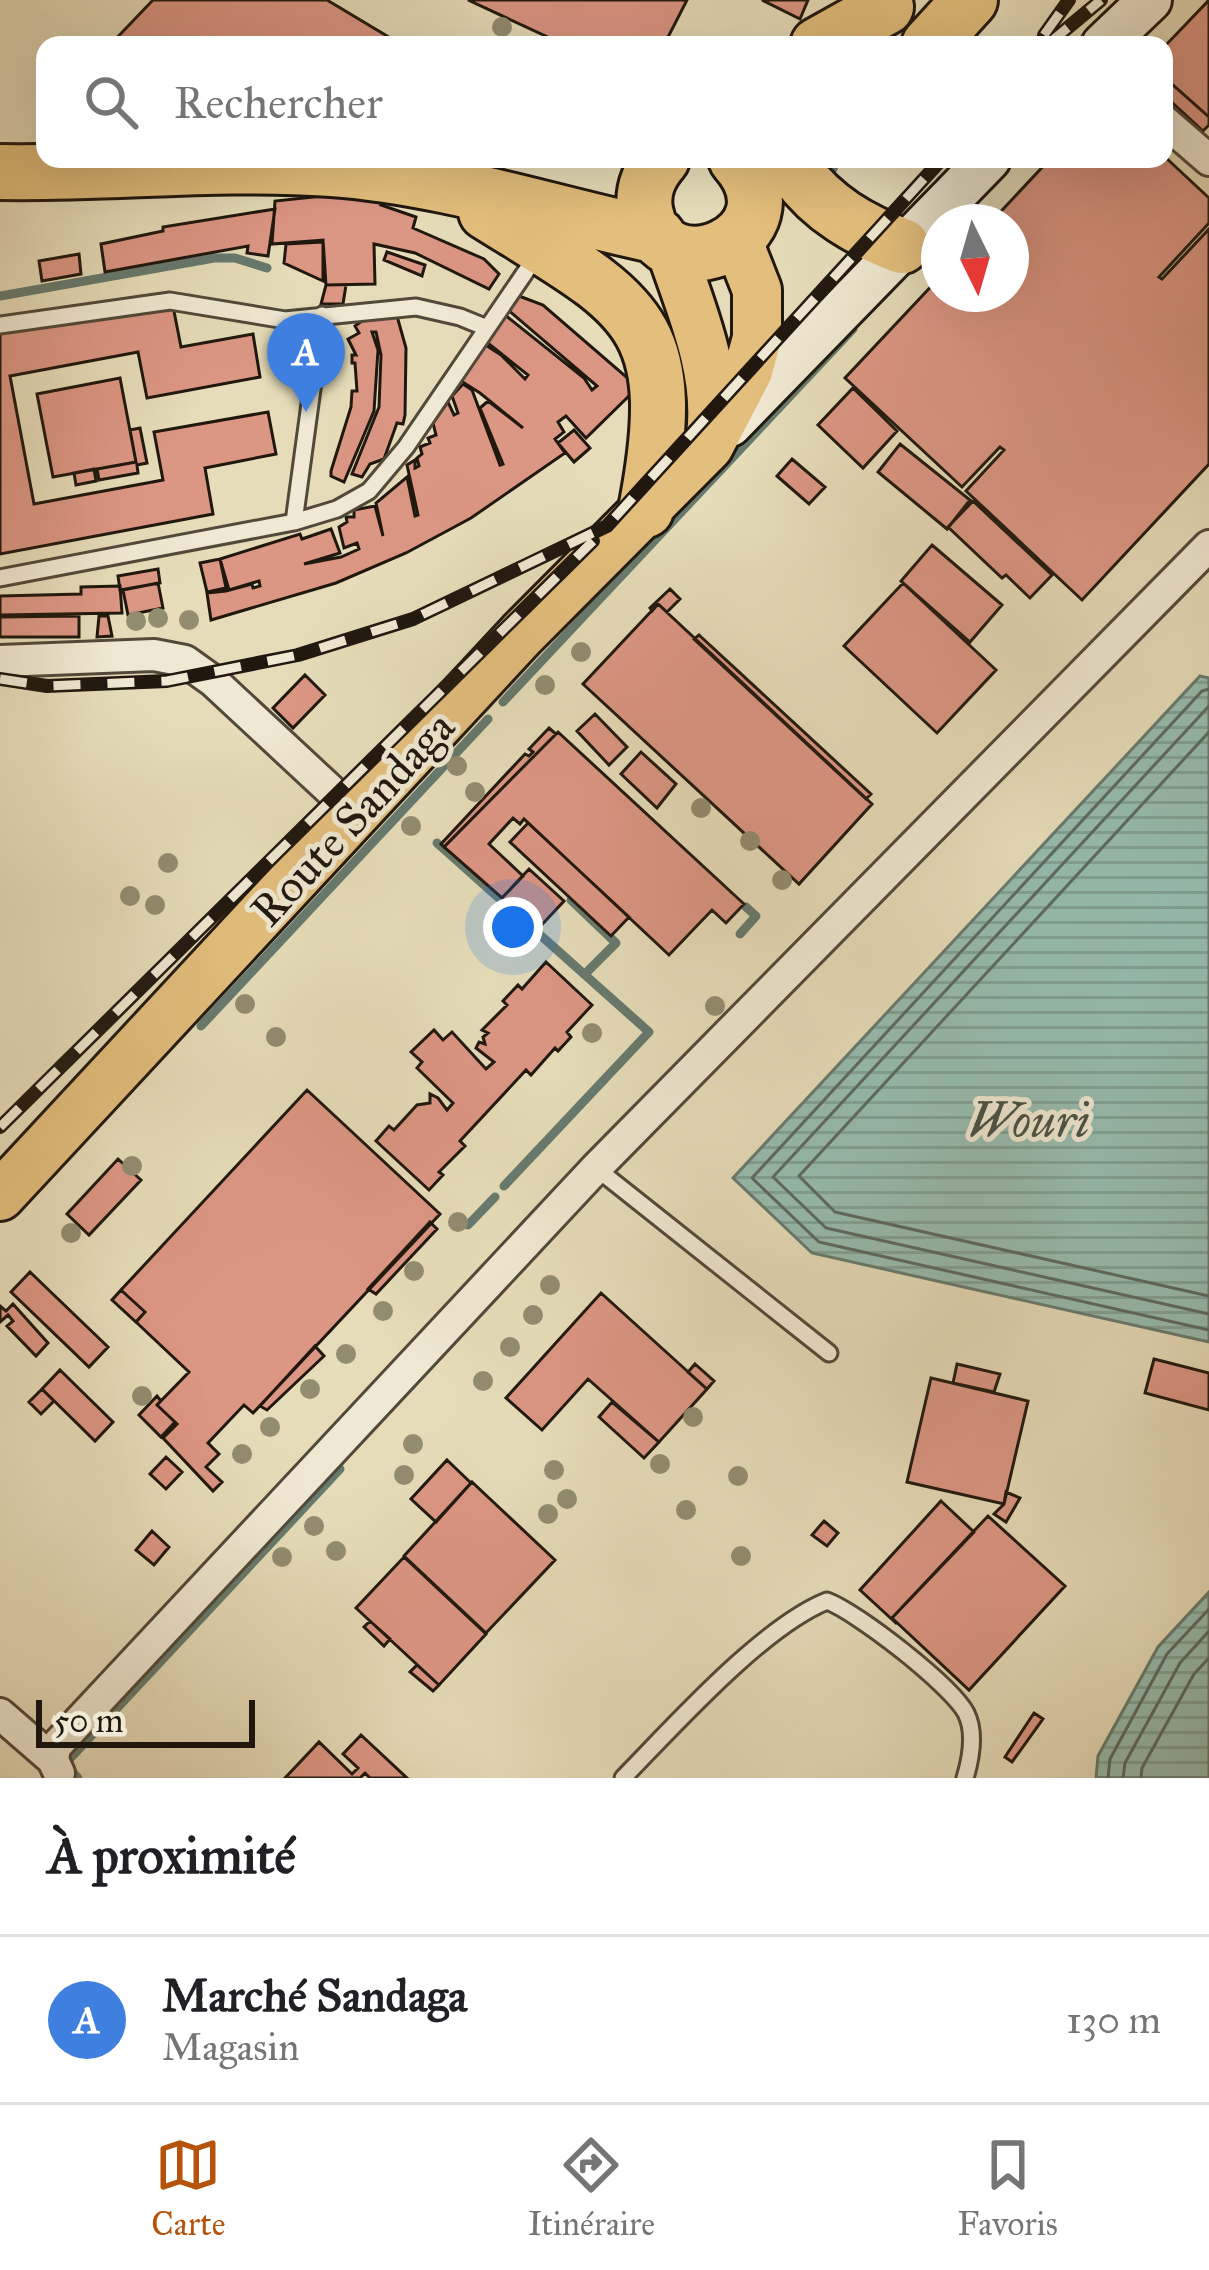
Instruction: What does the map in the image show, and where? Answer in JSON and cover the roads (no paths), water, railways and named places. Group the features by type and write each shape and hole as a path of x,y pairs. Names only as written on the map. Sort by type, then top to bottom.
{"highway":[{"path":"936,36 970,0"},
{"path":"838,36 877,18"},
{"path":"0,172 96,168"},
{"path":"318,168 443,185 698,255 712,253 742,201 800,168"},
{"path":"642,168 646,215 664,242"},
{"path":"806,168 812,194 872,235 902,246"},
{"path":"443,185 593,278 633,314 650,348 659,392 659,434 646,510"}],"main road":[{"name":"Route Sandaga","path":"0,1196 522,634 709,446 748,371 757,338 757,290 742,201"},
{"path":"664,242 707,368 713,408 709,446"}],"street":[{"path":"1112,36 1150,0"},
{"path":"1173,129 1209,160"},
{"name":"Route Sandaga","path":"709,446 980,168"},
{"path":"57,1769 55,1748 596,1168 1209,546"},
{"path":"0,661 154,656 185,661 213,681 356,814"},
{"path":"0,1714 57,1769"}],"lane":[{"path":"0,578 294,522 337,509 369,490 406,447 542,248"},
{"path":"0,325 147,301 191,302 285,320 416,307 460,316 487,328"},
{"path":"294,522 322,316"},
{"path":"596,1168 829,1353"},
{"path":"623,1778 715,1685 805,1609 826,1600 846,1608 920,1667 965,1711 972,1733 964,1778"}],"water":[{"name":"Wouri","path":"1200,676 1209,678 1209,1342 812,1253 733,1178"},
{"path":"1209,1592 1209,1778 1096,1778 1098,1756 1158,1647"}],"waterway":[{"path":"829,178 833,168"},
{"path":"0,296 214,258 235,258 267,268"},
{"path":"503,702 853,329"},
{"path":"201,1026 488,719"},
{"path":"437,843 649,1032 504,1186"},
{"path":"571,900 616,943 586,973"},
{"path":"740,934 756,916 746,907"},
{"path":"468,1225 495,1197"},
{"path":"78,1778 65,1764 340,1469"}],"railway":[{"path":"1044,35 1069,0"},
{"path":"1058,36 1101,0"},
{"path":"0,679 47,686 167,681 298,655 413,619 607,526 934,168"},
{"path":"0,1127 593,541"}],"place":[{"name":"Marché Sandaga","path":"306,412"}]}
